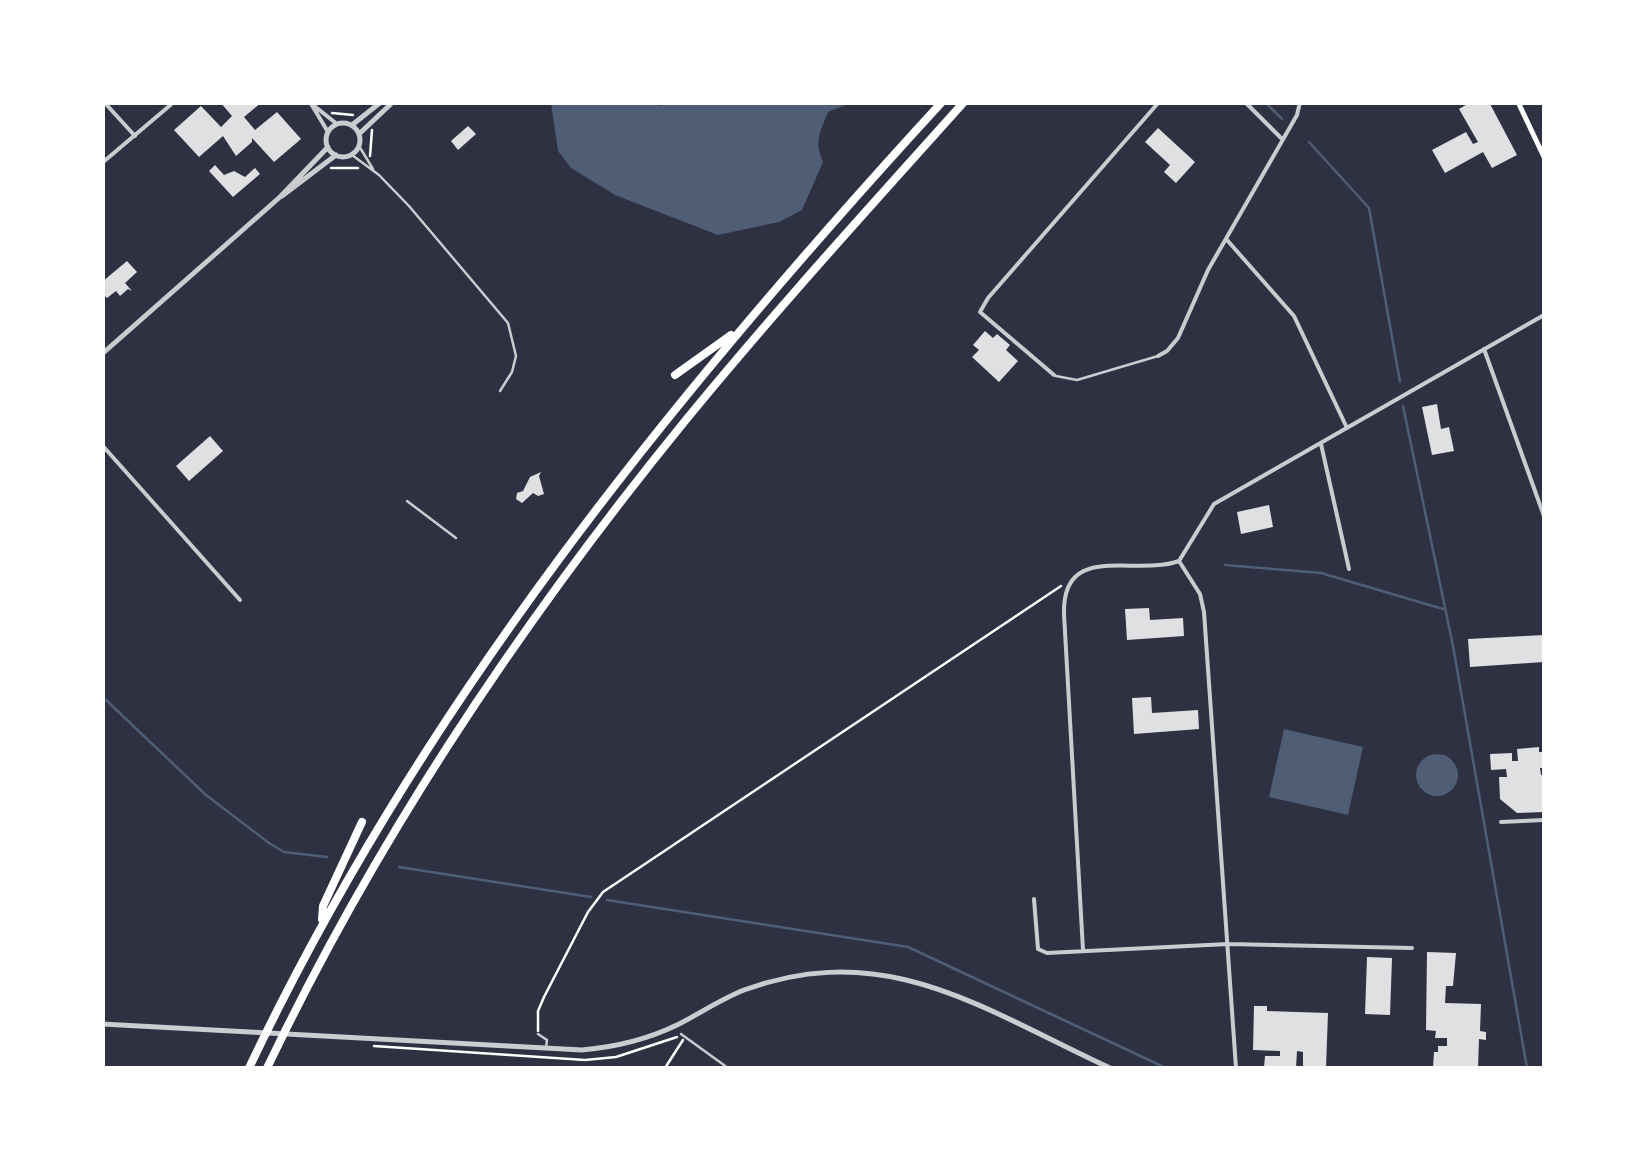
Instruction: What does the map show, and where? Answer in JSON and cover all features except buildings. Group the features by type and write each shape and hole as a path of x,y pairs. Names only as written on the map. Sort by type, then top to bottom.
{"highway":[{"path":"249,1068 322,924 430,743 493,649 601,502 738,330 942,102"},
{"path":"267,1068 408,806 556,587 686,419 964,102"},
{"path":"675,375 738,330"},
{"path":"322,924 323,906 362,822"}],"main road":[{"path":"1518,102 1544,157"}],"street":[{"path":"104,102 136,137"},
{"path":"102,163 174,102"},
{"path":"310,102 337,124 351,125 381,102"},
{"path":"280,197 328,147 328,132 310,102"},
{"path":"359,134 393,102"},
{"path":"1054,375 980,312 1159,102"},
{"path":"1245,102 1281,138"},
{"path":"1158,356 1178,338 1208,270 1297,115 1300,102"},
{"path":"328,132 337,124"},
{"path":"102,354 280,197 336,155 352,155 359,146 359,134 351,125"},
{"path":"328,147 336,155"},
{"path":"1226,238 1294,316 1347,428"},
{"path":"1083,950 1064,614 1068,584 1076,575 1096,566 1151,568 1180,561 1214,504 1544,315"},
{"path":"1484,350 1544,516"},
{"path":"1321,444 1350,569"},
{"path":"102,445 240,600"},
{"path":"1180,561 1200,594 1204,612 1236,1068"},
{"path":"1501,822 1544,820"},
{"path":"1034,899 1038,948 1047,953 1228,944 1412,948"},
{"path":"102,1024 582,1050 636,1042 768,982 796,974 842,970 900,976 941,990 1110,1068"}],"lane":[{"path":"359,146 373,170"},
{"path":"352,155 409,206 508,324 516,356 512,372 500,391"},
{"path":"1054,375 1076,380 1158,356"},
{"path":"407,501 456,538"},
{"path":"538,1034 538,1050"},
{"path":"538,1034 546,1040 546,1050"},
{"path":"682,1036 728,1068"}],"path":[{"path":"332,112 346,117 358,114"},
{"path":"370,157 372,130"},
{"path":"330,169 360,166"},
{"path":"538,1034 538,1011 544,997 588,912 604,892 1068,584"},
{"path":"359,1045 585,1060 616,1057 682,1036"},
{"path":"665,1068 682,1036"}],"water":[{"path":"657,102 660,106 667,102 851,103 828,112 819,142 823,162 802,210 779,222 718,235 615,195 571,168 558,151 551,103"},
{"path":"1284,729 1363,747 1348,815 1269,797"},
{"path":"1437,754 1452,760 1458,775 1452,790 1437,796 1422,790 1416,775 1422,760"}],"waterway":[{"path":"1265,102 1282,119"},
{"path":"1309,142 1369,208 1400,382"},
{"path":"1403,406 1453,646 1527,1068"},
{"path":"1225,565 1321,573 1443,609"},
{"path":"106,700 206,795 269,843 284,852 327,857"},
{"path":"399,867 591,897"},
{"path":"607,900 908,947 1166,1068"}]}
